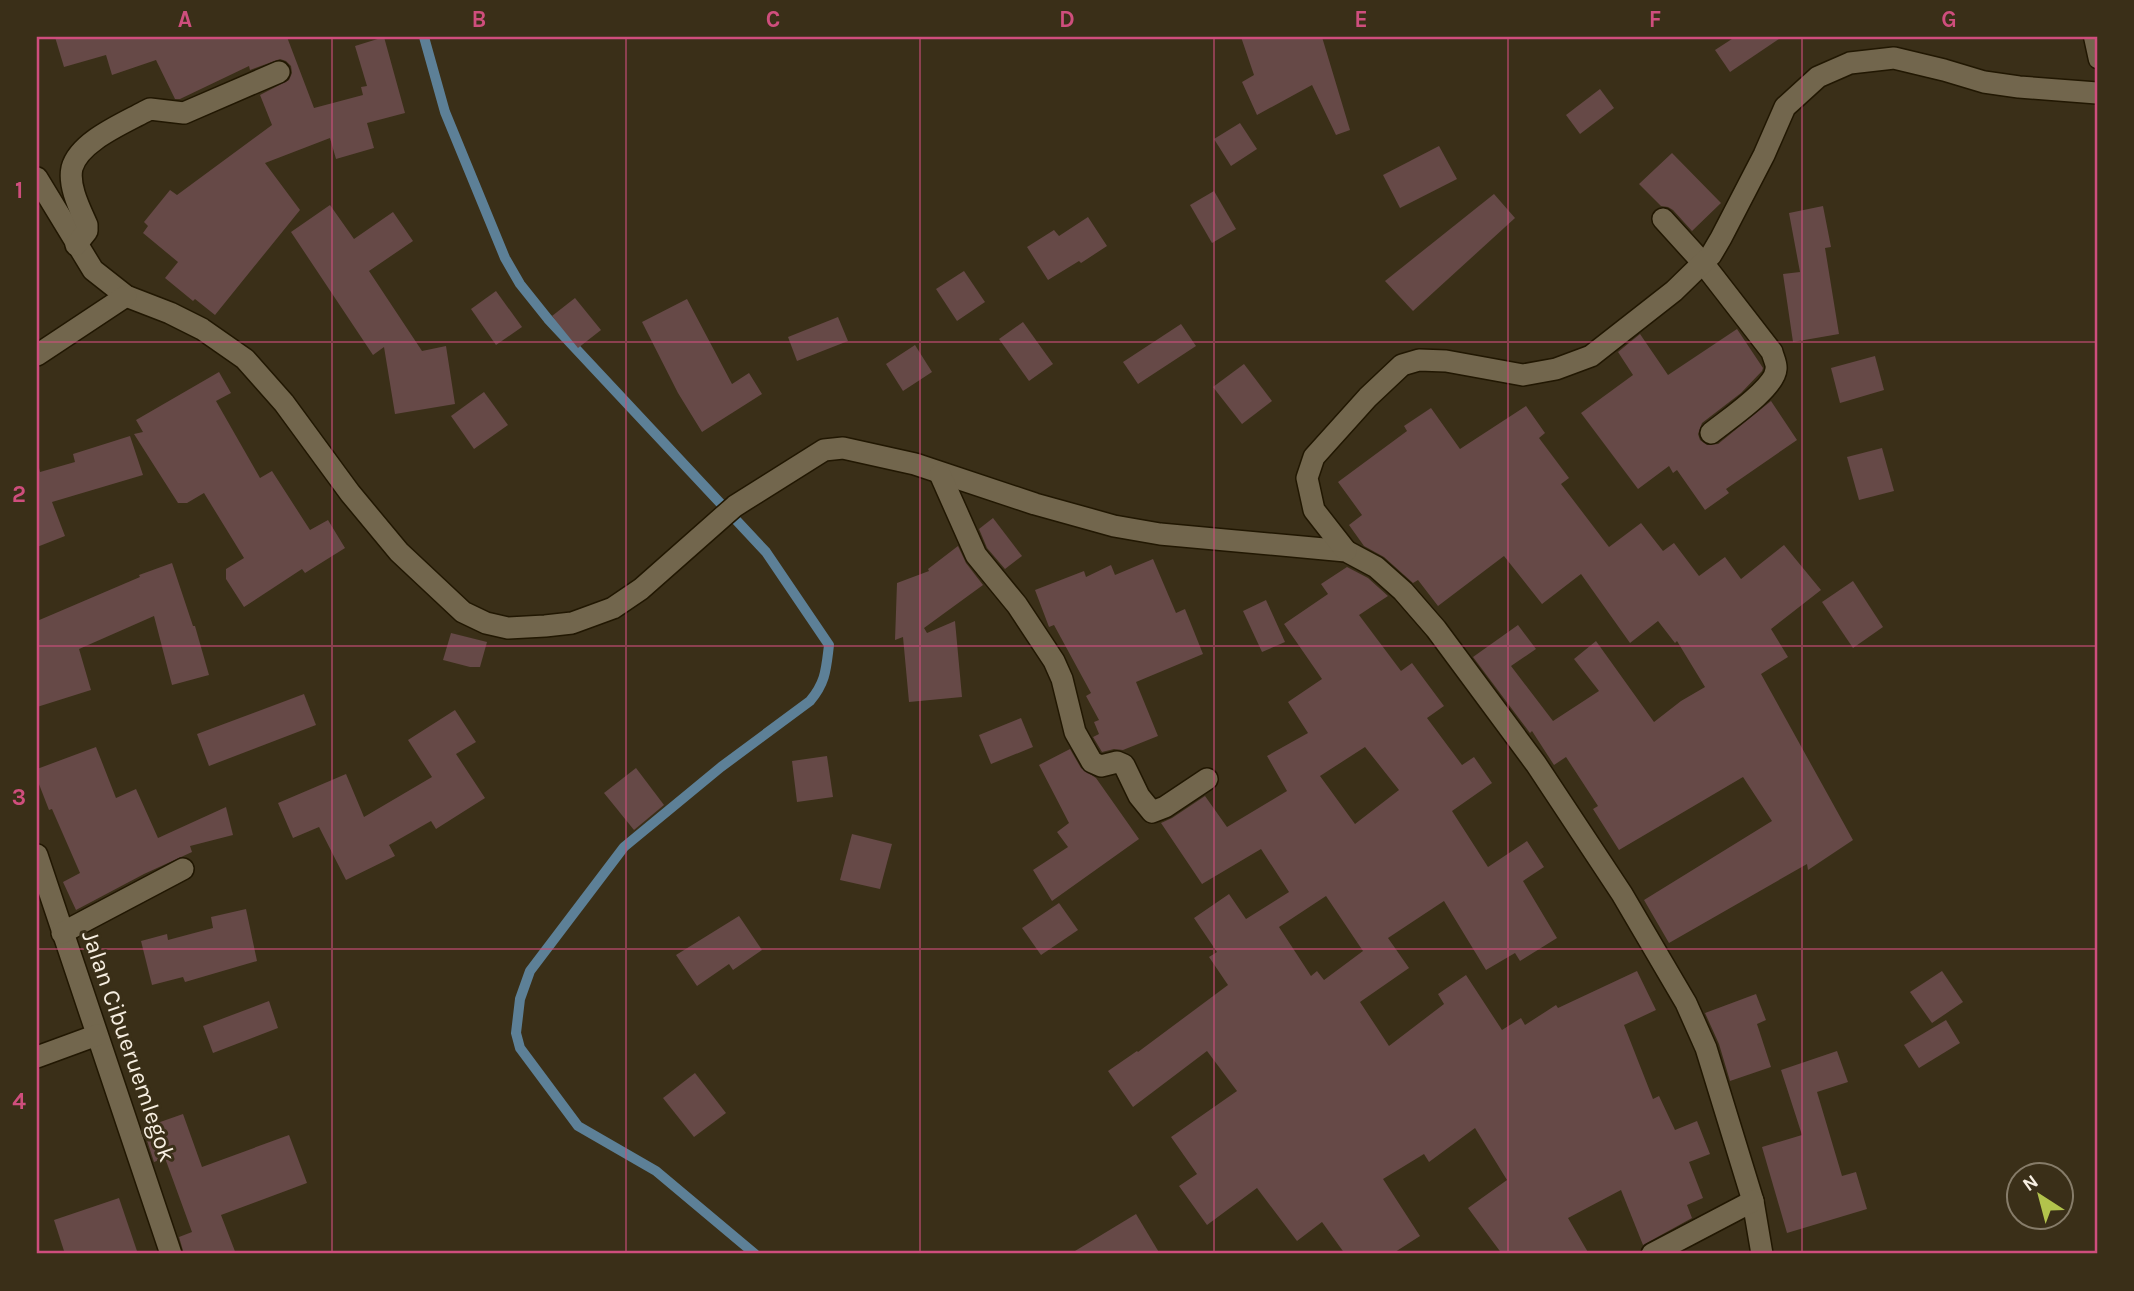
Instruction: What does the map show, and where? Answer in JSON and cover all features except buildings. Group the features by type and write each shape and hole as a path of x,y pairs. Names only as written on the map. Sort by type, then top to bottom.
{"street":[{"path":"1346,551 1314,510 1307,478 1314,457 1390,375 1402,365 1419,360 1446,361 1523,375 1556,369 1591,356 1674,291 1703,263 1721,239 1785,107 1818,77 1850,63 1894,58 1996,84 2097,93"},
{"path":"76,245 87,232 87,225 72,186 72,168 87,146 144,112 157,110 184,113 279,72"},
{"path":"37,178 93,270 126,296 202,329 244,359 284,403 350,494 399,552 463,612 486,623 508,628 572,623 612,608 641,589 735,506 824,450 843,448 915,464 1035,505 1114,526 1160,534 1346,551 1377,567 1436,629 1536,764 1622,894 1686,1003 1706,1048 1753,1201 1762,1254"},
{"path":"1662,219 1703,263 1772,352 1777,368 1773,380 1712,433"},
{"path":"37,355 126,296"},
{"path":"940,474 976,555 1017,605 1054,661 1062,679 1075,732 1093,762 1101,765 1117,762 1124,765 1139,796 1152,812 1165,807 1207,779"},
{"name":"Jalan Cibueruemlegok","path":"37,855 171,1254"},
{"path":"62,933 183,869"},
{"path":"37,1057 97,1035"},
{"path":"1652,1254 1753,1201"}],"lane":[{"path":"2092,37 2097,61"}],"waterway":[{"path":"424,37 445,112 505,258 520,284 548,319 766,552 829,645 822,681 810,701 721,767 624,847 530,971 520,999 516,1033 520,1048 578,1126 656,1171 755,1254"}]}
